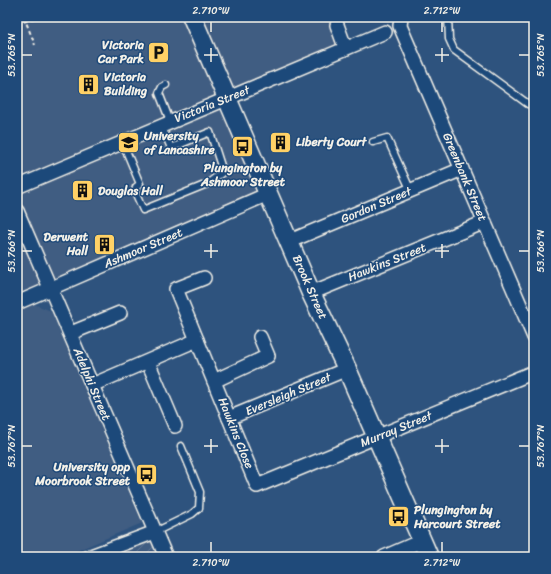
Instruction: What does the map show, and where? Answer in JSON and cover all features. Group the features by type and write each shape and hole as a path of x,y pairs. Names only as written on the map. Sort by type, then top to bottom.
{"street":[{"name":"Brook Street","path":"192,17 311,293 347,369 429,557"},
{"name":"Greenbank Street","path":"401,17 400,26 534,337"},
{"path":"337,25 345,47"},
{"name":"Victoria Street","path":"17,187 345,47 385,32"},
{"name":"Gordon Street","path":"290,242 462,169"},
{"name":"Ashmoor Street","path":"17,303 268,194"},
{"name":"Adelphi Street","path":"17,211 71,333 166,557"},
{"name":"Hawkins Street","path":"311,293 485,222"},
{"path":"92,385 197,340 176,289 204,278"},
{"path":"71,333 120,313"},
{"path":"214,381 268,356 260,337"},
{"name":"Hawkins Close","path":"197,340 257,486"},
{"path":"148,362 175,426"},
{"name":"Eversleigh Street","path":"229,418 347,369"},
{"name":"Murray Street","path":"257,486 534,372"},
{"path":"88,557 155,532"},
{"path":"384,557 421,541"}],"lane":[{"path":"448,17 449,39 454,50 528,104"},
{"path":"122,141 134,164 140,184 136,187 135,192 143,210 207,184 223,172 210,132 171,148 159,93 159,90 166,85"},
{"path":"373,142 387,138 411,191"},
{"path":"155,532 192,514 199,508 200,492 181,446"}],"path":[{"path":"24,17 35,45"},
{"path":"17,24 38,17"}],"shaded area":[{"name":"University of Lancashire","path":"17,17 329,17 340,46 219,94 260,193 17,303"},
{"path":"34,304 51,311 142,523 62,557 17,557 17,311"},
{"path":"152,541 159,557 110,557"}],"place":[{"name":"Victoria Car Park","path":"159,52"},
{"name":"Victoria Building","path":"89,84"},
{"name":"Liberty Court","path":"280,142"},
{"name":"University of Lancashire","path":"128,143"},
{"name":"Plungington by Ashmoor Street","path":"243,147"},
{"name":"Douglas Hall","path":"82,191"},
{"name":"Derwent Hall","path":"104,244"},
{"name":"University opp Moorbrook Street","path":"146,474"},
{"name":"Plungington by Harcourt Street","path":"399,517"}]}
